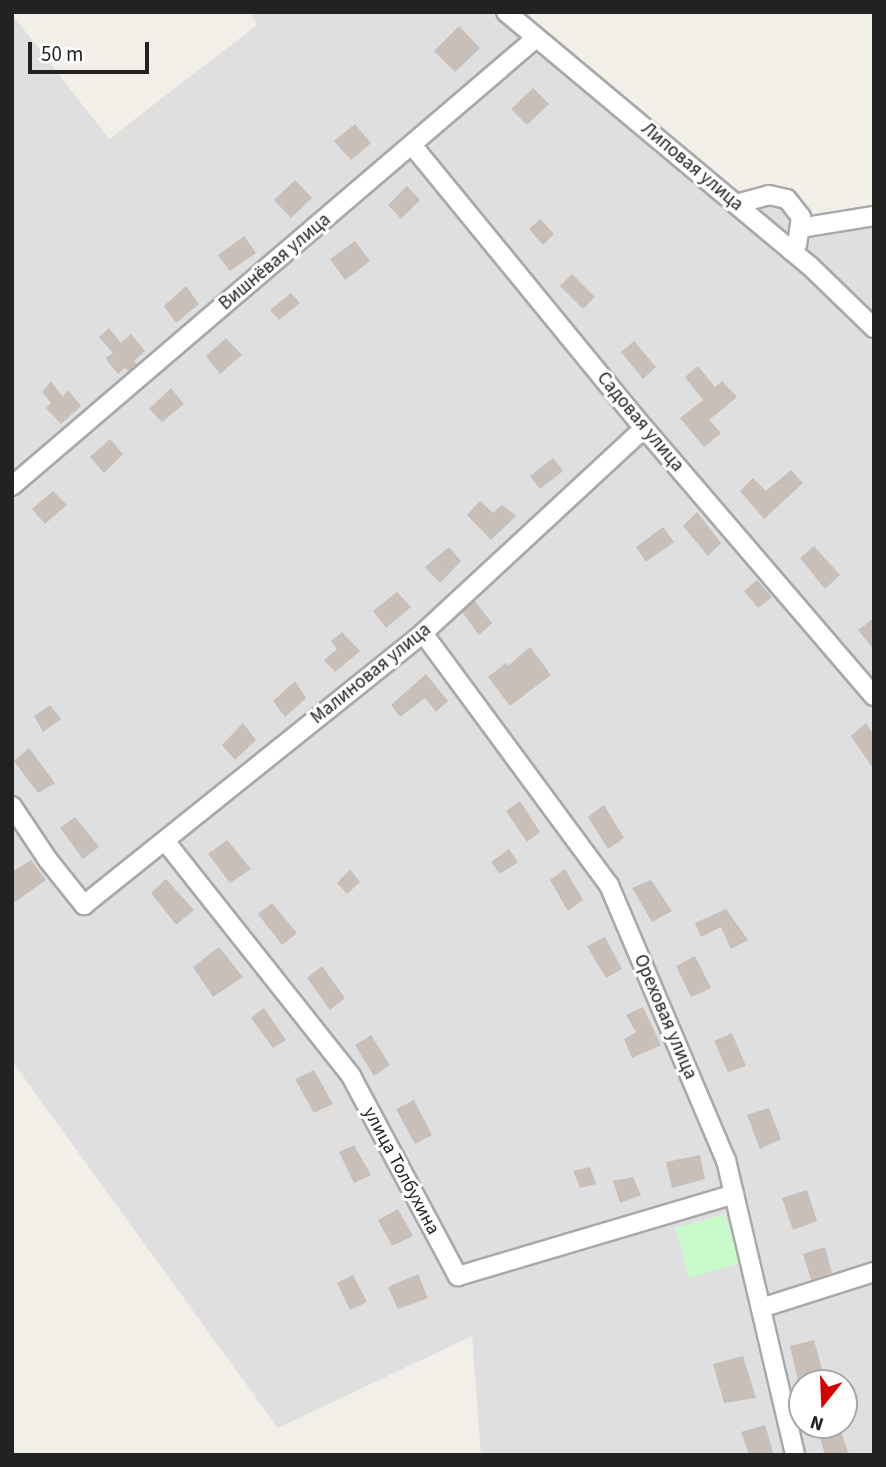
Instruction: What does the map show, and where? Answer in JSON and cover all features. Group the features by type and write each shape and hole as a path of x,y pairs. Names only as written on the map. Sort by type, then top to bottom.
{"street":[{"name":"Липовая улица","path":"506,12 792,251 874,328"},
{"name":"Вишнёвая улица","path":"12,486 536,38"},
{"name":"Садовая улица","path":"412,145 644,428 874,695"},
{"path":"736,204 769,195 787,198 801,217 797,244 792,251"},
{"path":"800,228 874,216"},
{"name":"Малиновая улица","path":"12,806 48,860 84,905 423,633 644,428"},
{"name":"Ореховая улица","path":"423,633 609,885 726,1160 795,1455"},
{"name":"улица Толбухина","path":"165,841 351,1076 458,1276 734,1194"},
{"path":"761,1308 874,1272"}],"shaded area":[{"path":"250,12 506,12 736,204 778,196 800,227 874,215 874,1455 481,1455 472,1336 278,1428 12,1061 12,14 109,139 257,25"}],"green space":[{"path":"725,1214 740,1263 689,1278 675,1228"}],"building":[{"path":"459,26 480,48 455,72 434,51"},
{"path":"533,88 549,104 527,125 511,109"},
{"path":"355,124 371,143 351,160 334,141"},
{"path":"295,180 312,198 291,218 274,200"},
{"path":"407,186 420,200 401,219 388,205"},
{"path":"540,219 554,234 543,245 529,229"},
{"path":"244,236 256,253 230,271 218,255"},
{"path":"355,241 370,261 345,280 330,259"},
{"path":"572,274 595,297 583,309 560,286"},
{"path":"186,286 199,304 176,323 164,306"},
{"path":"291,293 300,303 279,320 270,310"},
{"path":"109,328 121,343 131,334 145,351 134,361 137,364 128,371 125,368 118,374 105,358 113,353 99,337"},
{"path":"226,338 242,355 220,374 206,356"},
{"path":"634,341 656,367 643,379 621,352"},
{"path":"698,366 715,387 722,381 737,397 709,420 721,433 704,447 680,418 703,400 685,377"},
{"path":"51,381 63,397 68,390 81,406 61,424 46,408 51,403 42,392"},
{"path":"171,388 184,404 162,422 149,409"},
{"path":"110,439 123,454 104,473 90,457"},
{"path":"553,458 563,471 540,489 530,476"},
{"path":"791,470 803,483 764,519 740,491 753,478 766,491"},
{"path":"53,491 67,505 45,524 32,509"},
{"path":"480,501 493,513 502,505 516,516 491,540 467,515"},
{"path":"697,512 721,543 708,556 683,526"},
{"path":"663,527 674,542 646,562 636,547"},
{"path":"814,546 840,575 825,589 800,558"},
{"path":"449,547 461,561 440,583 425,567"},
{"path":"757,580 772,597 758,608 744,591"},
{"path":"397,592 411,607 386,628 373,611"},
{"path":"475,601 492,623 479,635 462,612"},
{"path":"874,618 874,650 858,630"},
{"path":"342,632 360,651 335,672 324,660 337,649 331,641"},
{"path":"530,647 551,675 510,706 488,677 506,663 508,666"},
{"path":"426,674 448,701 436,712 425,698 400,717 391,705"},
{"path":"295,681 306,698 285,717 273,701"},
{"path":"50,705 61,719 43,732 34,716"},
{"path":"243,723 256,740 235,760 222,745"},
{"path":"866,723 874,735 874,770 851,736"},
{"path":"29,748 55,783 38,793 14,761"},
{"path":"520,801 540,832 527,842 506,811"},
{"path":"604,805 624,838 608,849 588,817"},
{"path":"75,817 99,847 83,859 60,828"},
{"path":"227,840 251,869 230,883 208,854"},
{"path":"509,849 518,862 500,874 491,862"},
{"path":"31,860 46,880 12,904 12,872"},
{"path":"350,869 360,882 347,894 337,883"},
{"path":"565,869 583,900 568,911 550,880"},
{"path":"166,879 194,910 176,925 151,893"},
{"path":"651,880 672,911 652,922 632,888"},
{"path":"272,903 297,933 282,945 258,914"},
{"path":"726,909 748,940 731,949 721,927 701,937 695,923"},
{"path":"605,937 622,969 606,978 587,946"},
{"path":"219,947 243,977 213,997 193,967"},
{"path":"695,956 711,988 691,997 676,966"},
{"path":"322,966 345,998 330,1010 307,978"},
{"path":"643,1007 661,1045 632,1058 624,1039 636,1032 626,1015"},
{"path":"264,1008 286,1040 273,1048 251,1018"},
{"path":"732,1033 746,1066 728,1072 714,1041"},
{"path":"371,1035 390,1065 374,1076 355,1045"},
{"path":"314,1070 333,1104 314,1113 295,1079"},
{"path":"414,1100 432,1135 415,1144 396,1109"},
{"path":"769,1108 781,1139 760,1149 747,1115"},
{"path":"354,1145 371,1175 354,1183 339,1152"},
{"path":"700,1155 705,1179 672,1188 666,1162"},
{"path":"590,1167 596,1184 580,1188 573,1171"},
{"path":"633,1177 641,1195 620,1203 613,1181"},
{"path":"807,1190 817,1221 793,1230 782,1198"},
{"path":"398,1209 413,1236 392,1246 378,1220"},
{"path":"825,1247 832,1273 811,1280 803,1254"},
{"path":"418,1274 428,1298 398,1309 388,1287"},
{"path":"353,1275 367,1302 350,1310 337,1283"},
{"path":"814,1340 822,1369 795,1369 790,1346"},
{"path":"743,1356 756,1398 724,1403 713,1364"},
{"path":"765,1425 774,1455 749,1455 741,1432"},
{"path":"820,1439 844,1439 849,1455 825,1455"}]}
